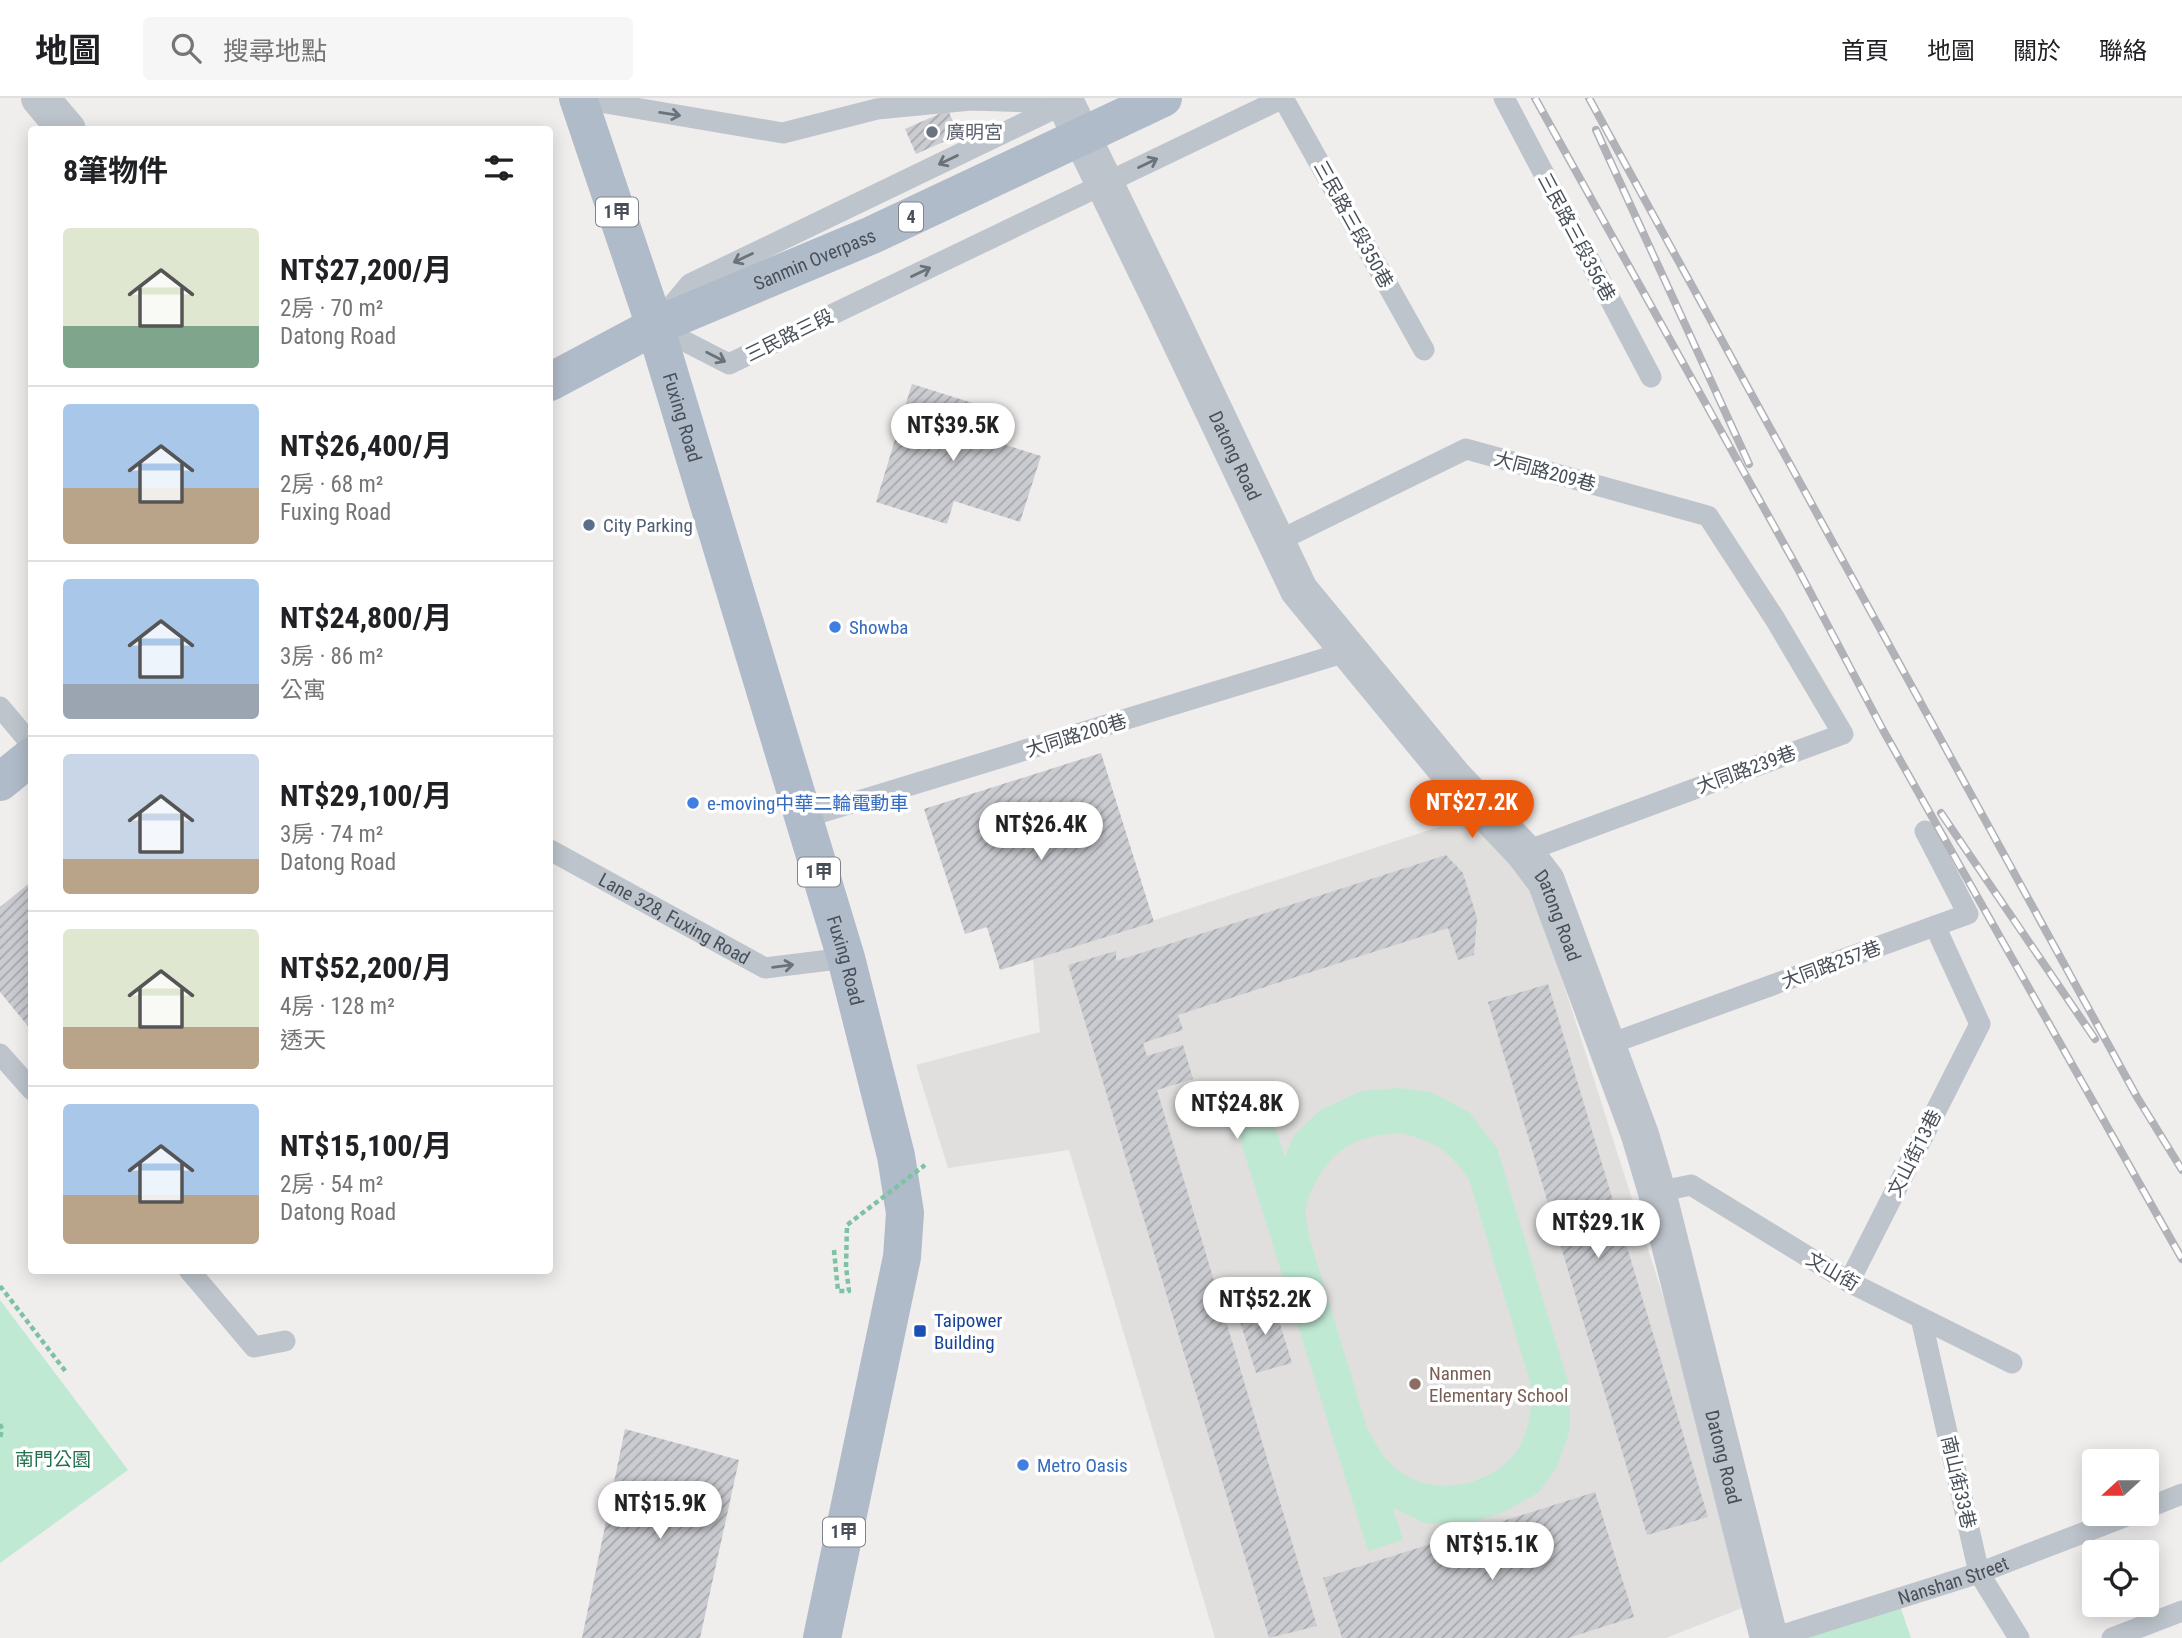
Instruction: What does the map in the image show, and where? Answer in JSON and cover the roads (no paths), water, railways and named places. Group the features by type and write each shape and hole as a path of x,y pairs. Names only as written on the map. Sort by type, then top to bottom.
{"main road":[{"name":"Fuxing Road","path":"577,98 655,326 846,958 896,1156 905,1213 902,1257 822,1638"},
{"name":"Sanmin Overpass","path":"655,326 872,235 1163,98"},
{"name":"4","path":"553,380 655,326"},
{"path":"0,782 28,759"}],"street":[{"path":"40,98 64,126"},
{"name":"Datong Road","path":"1068,100 1105,184 1298,590 1452,777 1524,852 1546,881 1640,1135 1657,1192 1771,1638"}],"lane":[{"path":"577,98 783,133 877,109 971,100 1068,100"},
{"name":"三民路三段","path":"655,326 729,364 1283,98"},
{"name":"三民路三段350巷","path":"1283,98 1424,350"},
{"name":"三民路三段356巷","path":"1504,98 1651,377"},
{"path":"655,326 690,284 1068,100"},
{"name":"大同路209巷","path":"1276,542 1466,449 1708,516 1775,619"},
{"name":"大同路239巷","path":"1524,852 1843,734 1775,619"},
{"name":"大同路200巷","path":"803,818 1349,651"},
{"path":"0,707 28,740"},
{"name":"大同路257巷","path":"1606,1045 1968,914 1925,831"},
{"name":"Lane 328, Fuxing Road","path":"553,852 765,968 846,958"},
{"name":"文山街13巷","path":"1849,1282 1980,1024 1935,926"},
{"path":"0,1054 28,1086"},
{"name":"文山街","path":"1657,1192 1691,1185 1849,1282 2012,1363"},
{"path":"192,1274 254,1347 285,1341"},
{"name":"南山街33巷","path":"1922,1318 1979,1573 2019,1638"},
{"path":"2160,1503 2182,1494"},
{"name":"Nanshan Street","path":"1771,1638 1979,1573 2101,1526"},
{"path":"2112,1638 2182,1611"}],"railway":[{"path":"1535,98 1798,569 1883,730 2182,1259"},
{"path":"1589,98 2137,1097 2182,1170"},
{"path":"1596,130 1749,464"},
{"path":"1941,813 2095,1039"}],"place":[{"name":"廣明宮","path":"932,132"},
{"name":"City Parking","path":"589,525"},
{"name":"Showba","path":"835,627"},
{"name":"e-moving中華二輪電動車","path":"693,803"},
{"name":"Taipower Building","path":"920,1331"},
{"name":"Nanmen Elementary School","path":"1415,1384"},
{"name":"Metro Oasis","path":"1023,1465"}],"park label":[{"name":"南門公園","path":"53,1459"}]}
